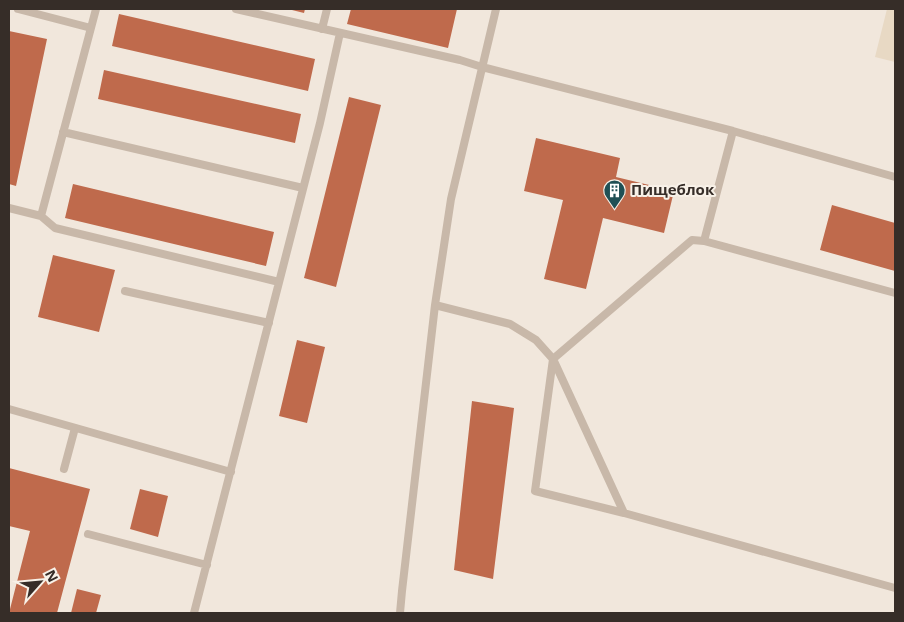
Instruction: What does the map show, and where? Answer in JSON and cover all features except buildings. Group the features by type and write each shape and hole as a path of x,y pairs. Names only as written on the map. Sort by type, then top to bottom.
{"lane":[{"path":"18,9 91,28"},
{"path":"41,216 96,9"},
{"path":"236,9 460,60 732,131 895,177"},
{"path":"322,29 327,9"},
{"path":"400,613 435,305 451,199 496,9"},
{"path":"194,613 280,282 320,123 340,33"},
{"path":"704,241 732,131"},
{"path":"63,132 303,188"},
{"path":"9,208 41,216 55,228 280,282"},
{"path":"895,293 704,241 692,240 554,359 535,491 624,513 895,588"},
{"path":"125,291 269,323"},
{"path":"435,305 510,324 536,340 554,359 624,513"},
{"path":"9,411 231,472"},
{"path":"64,469 75,428"},
{"path":"88,534 207,565"}],"shaded area":[{"path":"887,9 895,9 895,62 875,57"}],"place":[{"name":"Пищеблок","path":"615,209"}]}
